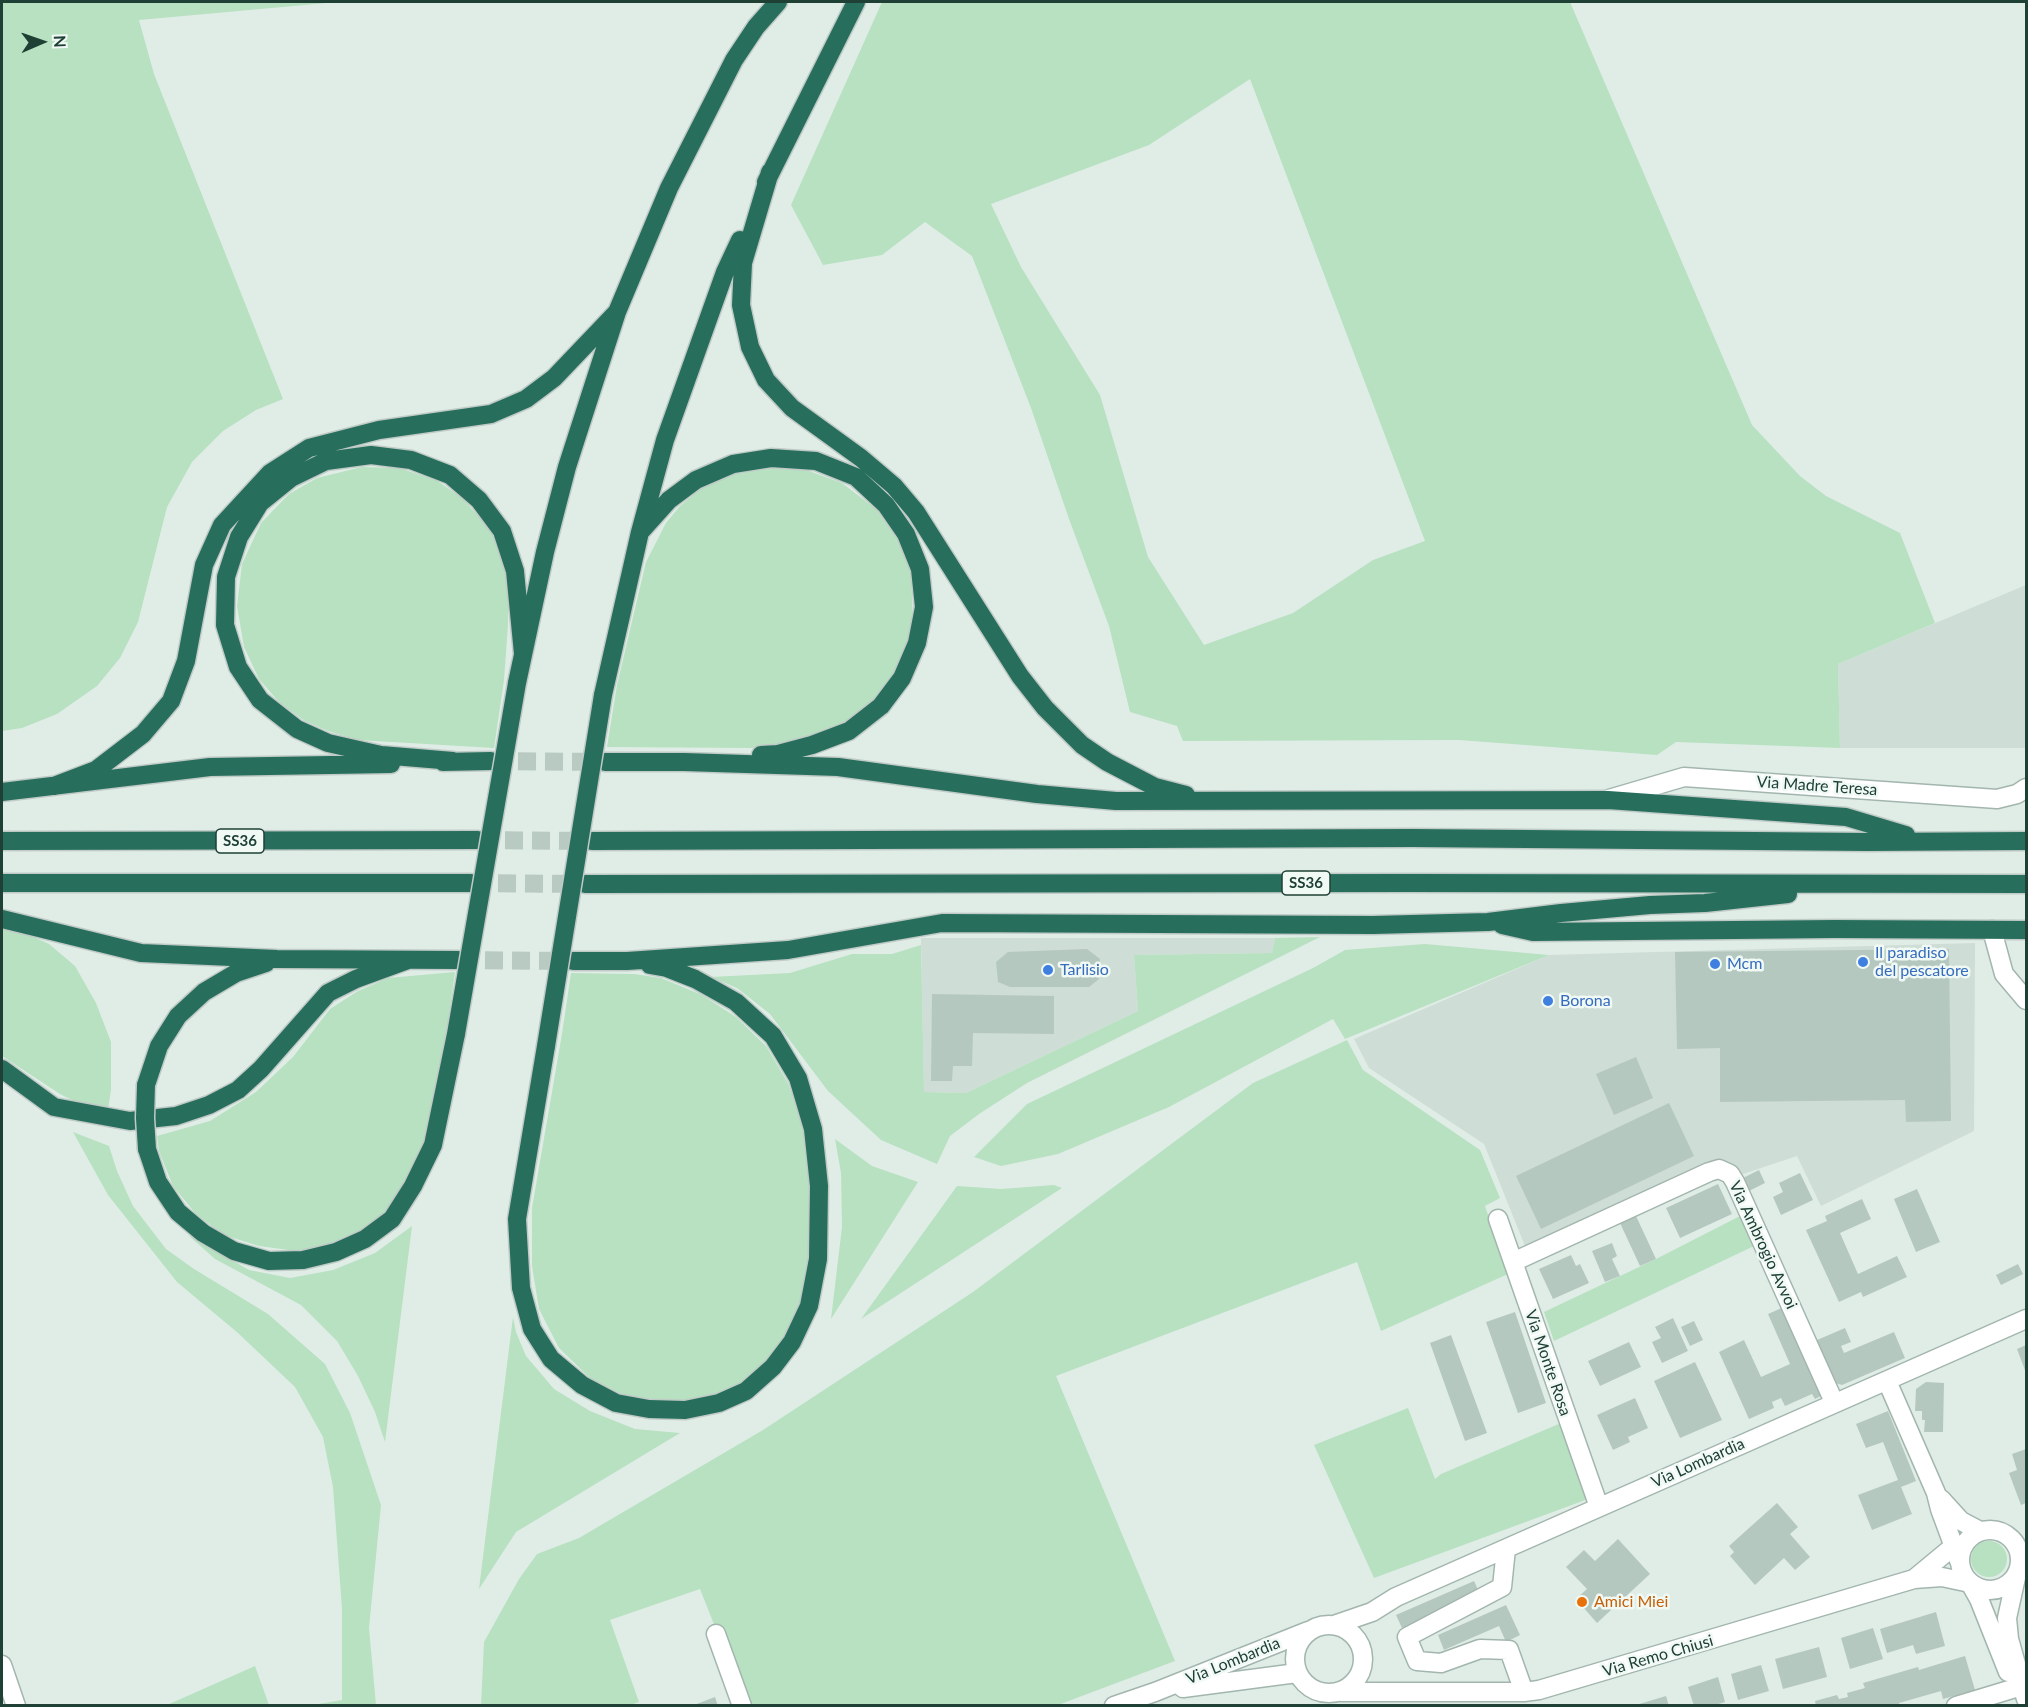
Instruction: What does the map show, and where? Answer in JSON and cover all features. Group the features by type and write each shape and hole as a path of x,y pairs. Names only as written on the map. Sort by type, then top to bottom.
{"highway":[{"path":"277,959 236,974 212,987 178,1016 159,1046 146,1085 147,1149 158,1182 178,1212 203,1233 234,1251 269,1260 303,1260 336,1252 365,1239 392,1219 413,1186 433,1145 456,1034 517,682 545,552 567,467 617,312 669,188 734,60 756,27 778,2"},
{"path":"627,961 667,968 695,979 736,1002 773,1036 798,1078 813,1129 819,1186 818,1259 809,1306 792,1342 773,1367 746,1391 719,1403 685,1410 649,1409 616,1402 582,1385 551,1359 532,1329 521,1288 517,1219 603,695 640,532 665,440 725,272 770,172 856,2"},
{"path":"770,172 743,263 741,305 750,346 766,380 792,408 861,458 894,486 916,512 1020,675 1045,708 1082,746 1155,787 1211,802"},
{"path":"54,786 96,770 143,734 171,701 186,661 204,565 222,525 270,473 309,448 379,430 491,414 526,399 554,378 617,312"},
{"path":"453,761 381,755 328,743 297,729 260,700 238,667 225,625 226,577 239,537 260,503 291,478 326,461 360,456 371,455 411,460 450,476 479,500 502,531 515,571 523,654"},
{"path":"640,532 669,500 696,480 733,464 771,458 816,461 856,477 886,505 906,534 920,569 924,607 917,643 902,678 881,706 849,730 812,745 778,754 684,762"},
{"path":"2,792 210,767 491,761"},
{"path":"605,762 838,767 1037,794 1116,801 1608,800 1846,816 1923,840"},
{"path":"592,841 1388,838 2026,841"},
{"name":"SS36","path":"2,841 478,840"},
{"name":"SS36","path":"585,884 1410,882 2026,884"},
{"path":"2,883 471,884"},
{"path":"573,961 627,961 788,950 942,922 1373,925 1488,922 1583,911 1705,903 1876,885"},
{"path":"2,919 141,953 277,959 458,960"},
{"path":"1488,922 1533,932 2026,930"},
{"path":"2,1069 54,1107 130,1121 176,1116 209,1105 238,1090 261,1069 328,993 356,979 408,960"}],"street":[{"name":"Via Madre Teresa","path":"1608,800 1684,777 1965,798 1997,799 2022,791"},
{"path":"1992,930 2004,974 2026,1000"},
{"name":"Via Ambrogio Avvoi","path":"1513,1262 1719,1169 1730,1174 1735,1182 1834,1402"},
{"name":"Via Monte Rosa","path":"1498,1219 1599,1507"},
{"name":"Via Lombardia","path":"1114,1706 1155,1692 1311,1629 1349,1621 1372,1612 1396,1597 2026,1319"},
{"path":"1887,1381 1936,1493 1959,1552 1963,1573 1979,1599 2021,1691"},
{"path":"1936,1493 1961,1521 1980,1531"},
{"path":"1959,1552 1971,1536 1980,1531 2001,1532 2018,1538 2022,1570 2007,1618 2023,1706"},
{"path":"1506,1549 1502,1587 1407,1637 1417,1661 1441,1664 1480,1649 1509,1650 1535,1696"},
{"name":"Via Remo Chiusi","path":"1914,1579 1959,1552"},
{"path":"1970,1582 1978,1588 1999,1589 2008,1584 2022,1570"},
{"name":"Via Remo Chiusi","path":"1341,1692 1397,1691 1535,1696 1914,1579 1942,1577 1970,1582"},
{"path":"1297,1672 1303,1683 1317,1692 1329,1694 1341,1692 1352,1685 1360,1675 1363,1630 1372,1612"},
{"path":"1334,1625 1353,1634 1377,1680 1397,1691"},
{"name":"Via Lombardia","path":"1155,1692 1297,1672 1294,1661 1296,1649 1302,1637 1311,1629"},
{"path":"716,1634 742,1706"},
{"path":"2,1665 16,1706"},
{"path":"1956,1706 2021,1691"}],"shaded area":[{"path":"2026,585 2026,748 1840,748 1838,664"},
{"path":"921,938 1275,938 1272,953 1134,955 1138,1011 966,1093 924,1092"},
{"path":"1975,943 1974,1131 1821,1206 1797,1156 1743,1174 1708,1161 1525,1246 1484,1144 1369,1068 1354,1039 1549,955"}],"green space":[{"path":"2,2 338,2 139,20 154,74 283,399 256,410 223,431 192,462 167,507 138,622 120,658 97,686 57,714 22,728 2,731"},
{"path":"882,2 1570,2 1752,425 1800,476 1826,496 1900,533 1935,623 1838,664 1840,748 1676,742 1657,755 1459,740 1183,741 1177,726 1130,712 1109,626 1031,408 972,256 925,222 882,255 823,265 791,205","holes":["1250,79 1425,541 1373,560 1293,613 1204,645 1148,557 1100,395 1021,267 991,204 1149,145"]},
{"path":"362,467 399,468 436,480 462,498 490,529 504,561 508,588 504,680 494,748 358,740 305,721 279,702 259,679 244,647 237,606 242,564 261,523 289,494 317,478"},
{"path":"762,467 786,467 809,471 842,483 876,509 897,539 906,556 911,575 913,619 903,656 892,678 880,695 860,715 828,733 793,743 752,748 607,747 617,685 646,562 666,523 680,506 704,486 731,474"},
{"path":"2,928 23,932 49,944 75,966 96,1003 111,1042 111,1090 108,1109 80,1104 60,1094 2,1056"},
{"path":"1320,937 1027,1083 950,1136 937,1164 881,1140 828,1091 770,1014 737,988 711,977 790,973 852,954 892,954 921,945 924,1092 966,1093 1138,1011 1134,955 1272,953 1275,938"},
{"path":"1425,944 1549,955 1345,1039 1333,1019 1169,1107 1058,1154 1001,1166 974,1157 1027,1104 1313,968 1345,950"},
{"path":"455,972 446,1037 450,1039 427,1141 401,1196 377,1221 333,1245 296,1251 259,1246 224,1235 196,1214 173,1186 159,1151 157,1136 210,1121 256,1092 293,1057 330,1009 358,991 388,978"},
{"path":"571,973 634,974 661,978 702,995 736,1017 766,1046 788,1083 803,1126 809,1186 808,1261 803,1305 784,1344 754,1376 715,1396 673,1404 629,1398 590,1378 559,1348 539,1309 532,1266 532,1208"},
{"path":"1347,1040 1363,1070 1480,1150 1500,1198 1485,1206 1508,1274 1381,1331 1357,1262 1056,1376 1175,1661 1058,1705 746,1705 700,1589 610,1620 639,1702 628,1706 481,1706 484,1642 519,1579 537,1554 579,1538 763,1430 973,1292 1253,1083"},
{"path":"73,1132 109,1146 117,1171 133,1206 166,1249 194,1269 268,1314 325,1364 350,1413 381,1505 369,1628 376,1705 313,1705 342,1700 342,1609 333,1487 323,1437 295,1387 238,1333 177,1282 108,1195"},
{"path":"835,1139 872,1166 918,1182 831,1319 842,1227 841,1173"},
{"path":"1054,1185 1062,1188 861,1319 957,1186 1001,1189"},
{"path":"1740,1216 1754,1246 1554,1341 1544,1312"},
{"path":"412,1226 385,1442 375,1412 358,1376 337,1341 301,1305 215,1259 188,1235 249,1270 290,1278 333,1270 375,1253"},
{"path":"513,1317 516,1332 526,1356 554,1389 590,1411 635,1429 680,1433 516,1532 479,1589"},
{"path":"1408,1408 1435,1479 1441,1474 1561,1423 1588,1499 1374,1578 1314,1445"},
{"path":"1989,1541 2002,1546 2007,1559 2002,1572 1989,1577 1976,1572 1971,1559 1976,1546"},
{"path":"255,1666 269,1705 167,1705"}],"building":[{"name":"Tarlisio","path":"1087,949 1100,959 1099,979 1089,987 1010,987 998,982 996,962 1008,952"},
{"path":"1949,949 1951,1121 1906,1122 1905,1100 1720,1102 1720,1048 1677,1049 1675,952"},
{"path":"932,994 1054,996 1054,1034 973,1033 972,1066 953,1066 952,1081 931,1081"},
{"path":"1636,1057 1653,1098 1614,1115 1596,1074"},
{"path":"1669,1103 1694,1156 1541,1229 1516,1176"},
{"path":"1759,1170 1765,1183 1749,1191 1743,1178"},
{"path":"1800,1173 1813,1200 1781,1215 1773,1197 1783,1192 1779,1183"},
{"path":"1718,1184 1732,1214 1680,1238 1666,1208"},
{"path":"1917,1189 1940,1242 1916,1252 1894,1199"},
{"path":"1862,1199 1871,1219 1840,1233 1858,1274 1897,1256 1907,1277 1863,1297 1861,1292 1839,1302 1806,1230 1827,1221 1825,1216"},
{"path":"1636,1216 1656,1259 1640,1266 1620,1223"},
{"path":"1612,1243 1617,1256 1612,1259 1620,1276 1605,1282 1592,1251"},
{"path":"1571,1255 1576,1266 1580,1264 1589,1283 1553,1299 1539,1269"},
{"path":"2018,1264 2023,1274 2001,1285 1996,1275"},
{"path":"1786,1306 1825,1394 1815,1399 1812,1394 1785,1406 1781,1398 1772,1402 1774,1408 1749,1419 1719,1352 1744,1340 1761,1377 1790,1364 1768,1314"},
{"path":"1515,1312 1546,1403 1518,1413 1486,1322"},
{"path":"1673,1318 1688,1351 1662,1363 1652,1342 1661,1338 1655,1327"},
{"path":"1694,1321 1703,1340 1690,1346 1681,1327"},
{"path":"1845,1328 1851,1342 1841,1346 1844,1353 1894,1332 1905,1358 1842,1385 1835,1383 1817,1340"},
{"path":"1451,1335 1487,1433 1465,1441 1430,1343"},
{"path":"1629,1342 1641,1367 1600,1386 1588,1361"},
{"path":"2026,1345 2026,1373 2017,1349"},
{"path":"1695,1362 1722,1420 1680,1438 1654,1381"},
{"path":"1926,1382 1944,1383 1943,1432 1924,1432 1925,1420 1922,1420 1922,1411 1915,1411 1916,1389"},
{"path":"1635,1398 1648,1428 1628,1437 1630,1442 1613,1450 1597,1415"},
{"path":"1888,1411 1916,1481 1901,1487 1912,1514 1872,1530 1858,1495 1898,1480 1883,1442 1866,1448 1856,1424"},
{"path":"2026,1449 2026,1503 2021,1505 2009,1473 2017,1470 2012,1454"},
{"path":"1777,1503 1798,1527 1790,1534 1810,1557 1795,1570 1784,1558 1755,1585 1730,1556 1734,1552 1729,1546"},
{"path":"1618,1539 1650,1574 1597,1623 1576,1599 1587,1589 1566,1567 1584,1550 1595,1561"},
{"path":"1474,1581 1480,1594 1402,1628 1396,1615"},
{"path":"1506,1605 1520,1635 1506,1642 1499,1626 1444,1650 1438,1635"},
{"path":"1936,1612 1945,1646 1916,1654 1913,1645 1887,1653 1880,1629"},
{"path":"1873,1628 1883,1659 1850,1669 1841,1638"},
{"path":"1819,1647 1827,1677 1783,1689 1775,1659"},
{"path":"1965,1656 1975,1690 1943,1699 1941,1691 1899,1703 1899,1706 1816,1706 1815,1701 1837,1695 1839,1699 1848,1697 1847,1693 1865,1688 1863,1683"},
{"path":"1761,1665 1769,1691 1738,1700 1731,1674"},
{"path":"1718,1677 1725,1702 1712,1706 1694,1706 1688,1687"},
{"path":"1666,1696 1669,1706 1636,1706 1636,1705"},
{"path":"715,1697 718,1706 694,1706 694,1705"}],"tunnel":[{"path":"491,761 605,762"},
{"path":"478,840 592,841"},
{"path":"471,883 585,884"},
{"path":"458,960 573,961"}],"place":[{"name":"Il paradiso del pescatore","path":"1863,962"},
{"name":"Mcm","path":"1715,964"},
{"name":"Tarlisio","path":"1048,970"},
{"name":"Borona","path":"1548,1001"},
{"name":"Amici Miei","path":"1582,1602"}]}
